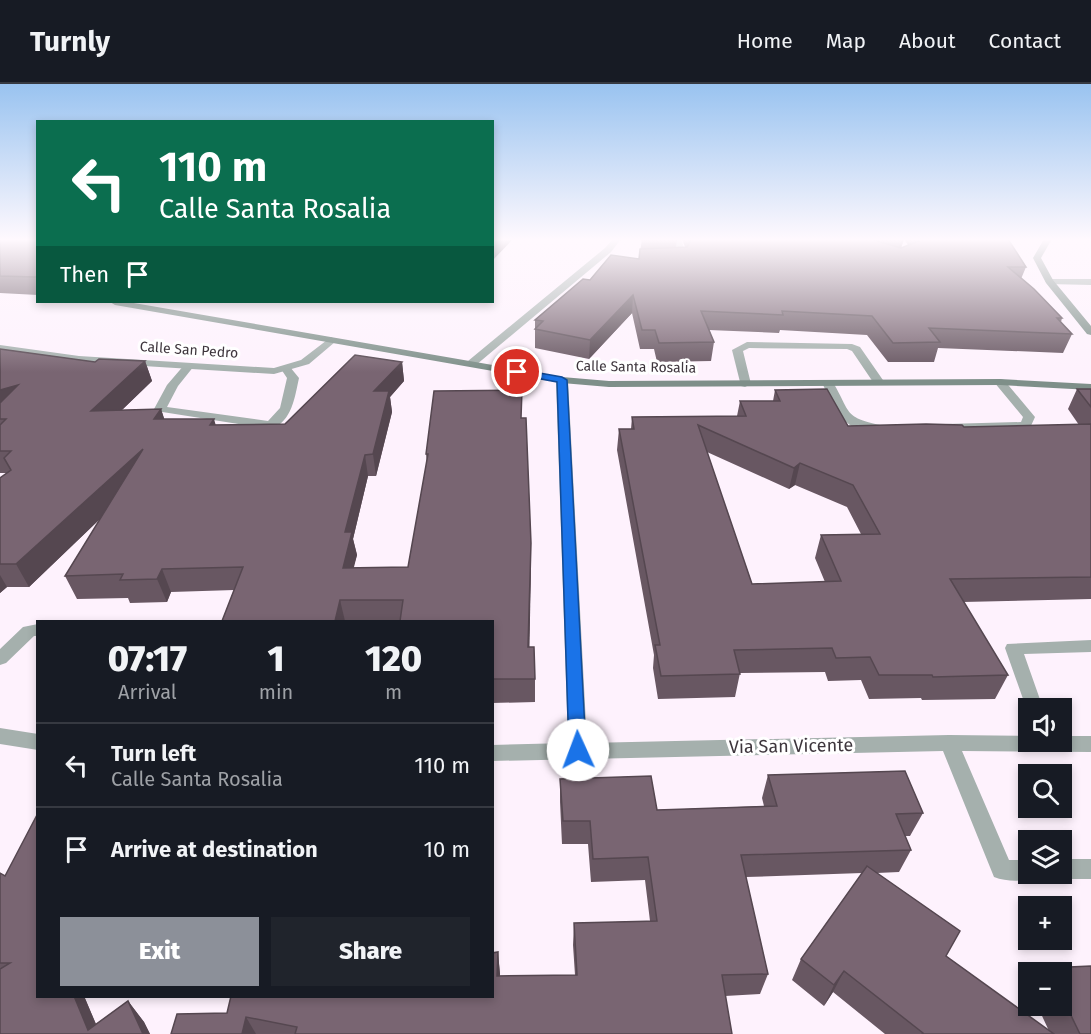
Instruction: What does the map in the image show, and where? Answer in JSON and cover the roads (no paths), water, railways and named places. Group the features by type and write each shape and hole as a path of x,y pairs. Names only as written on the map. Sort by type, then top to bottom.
{"street":[{"path":"472,363 568,283"},
{"path":"1052,283 1091,332"},
{"name":"Calle Santa Rosalia","path":"121,303 562,380 609,384 1000,382 1091,387"},
{"name":"Calle San Pedro","path":"0,348 79,359 274,371 305,362 331,340"},
{"path":"745,384 737,350 747,345 848,346 856,350 879,383"},
{"path":"189,366 173,386 160,409 271,425 286,409 293,378 285,369"},
{"path":"562,380 578,750"},
{"path":"934,428 1026,425 1029,417 1000,382"},
{"path":"828,383 848,420 861,428 890,429"},
{"path":"0,659 29,631 36,630"},
{"path":"1030,698 1013,648 1091,646"},
{"path":"0,735 36,742"},
{"name":"Via San Vicente","path":"494,753 1018,742"},
{"path":"949,743 1002,870 1018,870"},
{"name":"Via San Vicente","path":"1072,743 1091,744"},
{"path":"1072,869 1091,869"}]}
